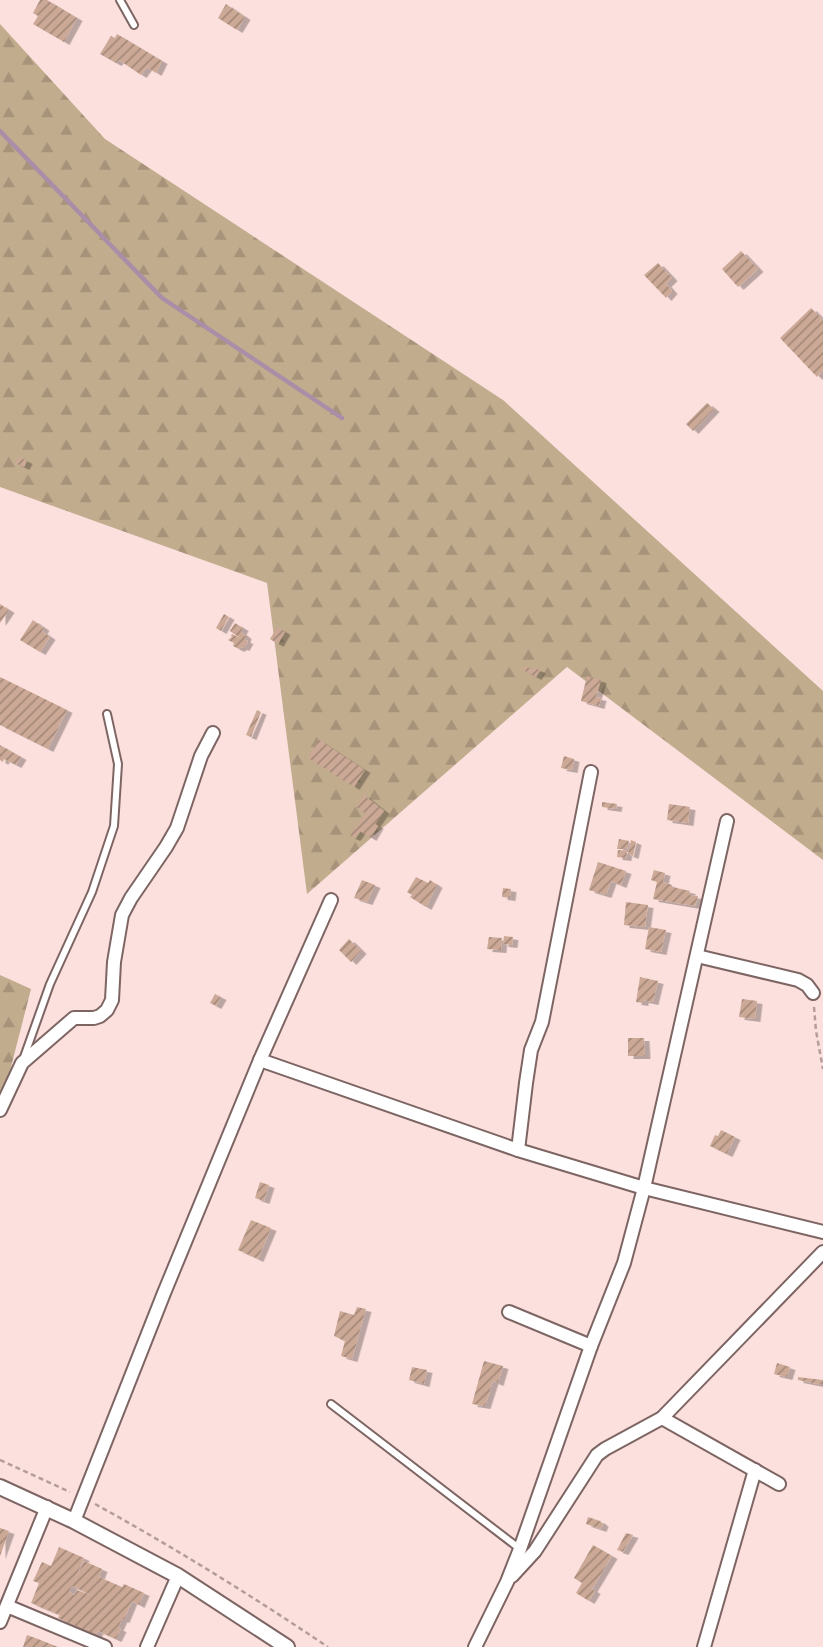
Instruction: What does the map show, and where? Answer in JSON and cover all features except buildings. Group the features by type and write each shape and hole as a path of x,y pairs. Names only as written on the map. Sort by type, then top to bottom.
{"street":[{"path":"0,1110 22,1063 75,1018 94,1018 107,1010 112,1000 114,962 122,915 177,828 201,756 213,733"},
{"path":"518,1150 531,1050 542,1022 591,772"},
{"path":"475,1647 520,1549 591,1346 624,1263 644,1188 727,821"},
{"path":"74,1521 260,1060 331,900"},
{"path":"697,956 798,980 818,993"},
{"path":"260,1060 518,1150 644,1188 823,1233"},
{"path":"507,1581 535,1551 597,1455 605,1448 662,1418 823,1251"},
{"path":"509,1311 591,1346"},
{"path":"662,1418 779,1484"},
{"path":"704,1647 755,1470"},
{"path":"0,1487 47,1507 178,1576 287,1647"},
{"path":"0,1622 47,1507"},
{"path":"147,1647 178,1576"},
{"path":"7,1606 104,1647"}],"lane":[{"path":"120,0 134,24"},
{"path":"22,1063 50,984 92,891 114,826 118,764 107,714"},
{"path":"331,1404 520,1549"}],"path":[{"path":"818,993 816,1031 823,1069"},
{"path":"0,1460 83,1497 167,1544 328,1647"}],"green space":[{"path":"0,24 105,139 503,400 823,691 823,860 567,667 307,894 267,583 0,487"},
{"path":"0,975 31,989 0,1110"}],"waterway":[{"path":"0,131 162,298 342,418"}]}
